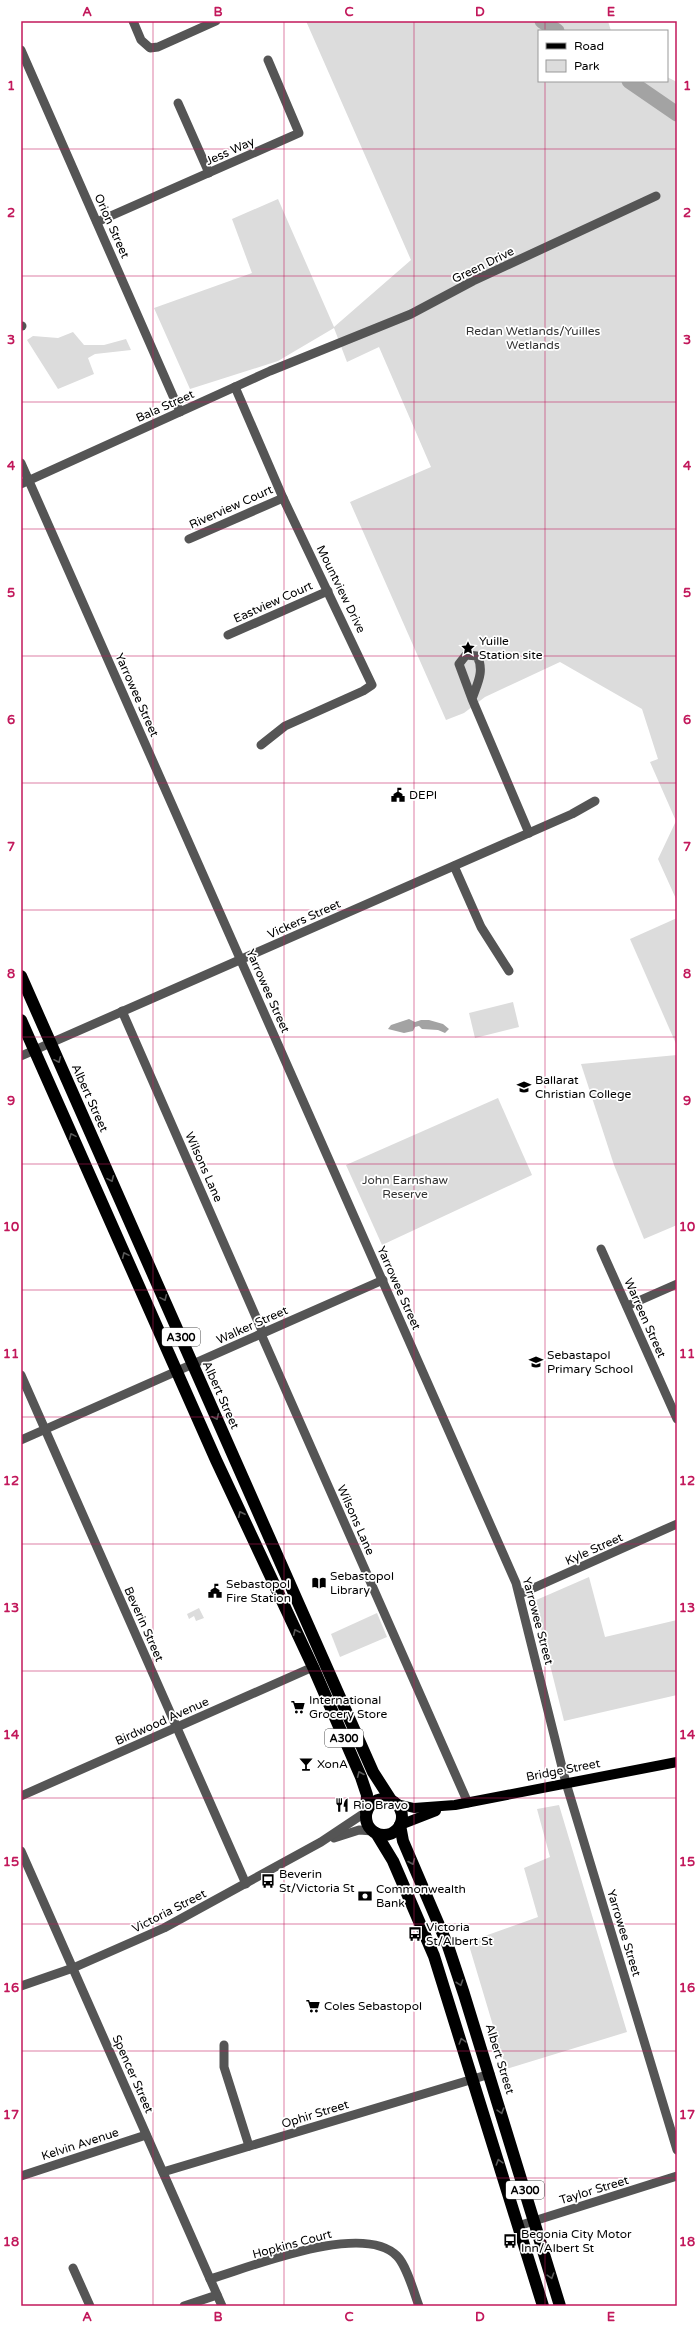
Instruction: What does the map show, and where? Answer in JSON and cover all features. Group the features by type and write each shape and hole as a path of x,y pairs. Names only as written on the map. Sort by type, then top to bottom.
{"highway":[{"name":"Albert Street","path":"21,976 373,1772 394,1802"},
{"name":"A300","path":"21,1020 176,1371 313,1667 364,1783 367,1795 366,1812"},
{"path":"376,1800 394,1802 402,1812 400,1825 392,1833 375,1832 367,1824 366,1812 376,1800"},
{"name":"Albert Street","path":"400,1825 403,1841 448,1946 490,2074 560,2306"},
{"name":"A300","path":"375,1832 393,1861 434,1956 543,2306"}],"main road":[{"name":"Bridge Street","path":"455,1805 677,1762"},
{"path":"394,1802 414,1808 455,1805"},
{"path":"400,1825 455,1805"}],"street":[{"path":"133,21 141,40 150,48 160,46 216,21"},
{"name":"Orion Street","path":"21,50 180,412"},
{"name":"Jess Way","path":"97,222 299,133 268,60"},
{"path":"178,103 209,173"},
{"name":"Green Drive","path":"320,353 372,328 411,314 473,282 656,196"},
{"name":"Bala Street","path":"25,482 287,364 320,353"},
{"name":"Mountview Drive","path":"235,387 283,498 372,685 366,690 282,727 261,745"},
{"name":"Yarrowee Street","path":"21,463 25,482 241,960 520,1594 566,1783 677,2150"},
{"name":"Riverview Court","path":"189,539 283,498"},
{"name":"Eastview Court","path":"228,635 328,591"},
{"path":"472,699 529,833"},
{"name":"Vickers Street","path":"21,1056 529,833 595,801"},
{"path":"454,866 481,927 509,972"},
{"name":"Wilsons Lane","path":"122,1011 468,1803"},
{"name":"Warreen Street","path":"601,1249 674,1403 677,1419"},
{"name":"Walker Street","path":"21,1440 383,1280"},
{"path":"627,1306 677,1284"},
{"name":"Beverin Street","path":"21,1375 246,1884"},
{"name":"Kyle Street","path":"520,1594 677,1524"},
{"name":"Birdwood Avenue","path":"21,1796 313,1667"},
{"name":"Victoria Street","path":"21,1986 73,1968 164,1928 321,1842 366,1812"},
{"name":"Victoria Street","path":"321,1842 359,1830 375,1832"},
{"name":"Spencer Street","path":"21,1851 222,2306"},
{"path":"224,2045 224,2067 248,2146"},
{"name":"Ophir Street","path":"163,2172 490,2074"},
{"name":"Kelvin Avenue","path":"21,2176 146,2135"},
{"name":"Taylor Street","path":"518,2226 677,2176"},
{"name":"Hopkins Court","path":"210,2279 321,2246 345,2243 365,2244 384,2248 398,2257 419,2306"},
{"path":"73,2268 90,2306"},
{"path":"184,2306 217,2295"}],"green space":[{"name":"Redan Wetlands/Yuilles Wetlands","path":"306,21 608,21 611,30 538,30 538,82 668,82 668,78 677,82 677,901 658,859 676,821 650,762 658,759 642,709 560,662 485,697 464,713 446,720 350,502 431,467 379,347 347,362 334,328 278,361 190,389 154,308 252,273 232,219 278,199 334,327 411,260"},
{"path":"73,332 84,345 104,345 126,339 131,350 95,354 88,358 94,374 58,389 27,340 33,336 58,338"},
{"path":"677,918 677,1046 630,939"},
{"path":"513,1002 519,1027 475,1038 469,1013"},
{"path":"677,1055 677,1225 644,1239 614,1165 581,1064"},
{"name":"John Earnshaw Reserve","path":"498,1098 532,1175 382,1245 346,1165"},
{"path":"589,1577 605,1637 677,1620 677,1695 564,1721 534,1601"},
{"path":"199,1608 204,1618 196,1621 194,1616 189,1619 187,1614"},
{"path":"377,1613 387,1637 340,1657 331,1634"},
{"path":"559,1805 627,2032 506,2069 468,1942 538,1917 524,1868 550,1857 537,1809"}],"shaded area":[{"path":"409,1019 415,1022 429,1020 443,1024 449,1029 445,1033 438,1030 422,1029 419,1026 415,1027 413,1031 404,1033 388,1029 391,1025"}],"waterway":[{"path":"542,21 556,30"},
{"path":"630,82 677,114"}],"place":[{"name":"Yuille Station site","path":"468,648"},
{"name":"DEPI","path":"398,795"},
{"name":"Ballarat Christian College","path":"524,1087"},
{"name":"Sebastapol Primary School","path":"536,1362"},
{"name":"Sebastopol Library","path":"319,1583"},
{"name":"Sebastopol Fire Station","path":"215,1591"},
{"name":"International Grocery Store","path":"298,1707"},
{"name":"XonA","path":"306,1764"},
{"name":"Rio Bravo","path":"342,1805"},
{"name":"Beverin St/Victoria St","path":"268,1881"},
{"name":"Commonwealth Bank","path":"365,1896"},
{"name":"Victoria St/Albert St","path":"415,1934"},
{"name":"Coles Sebastopol","path":"313,2006"},
{"name":"Begonia City Motor Inn/Albert St","path":"510,2241"}]}
